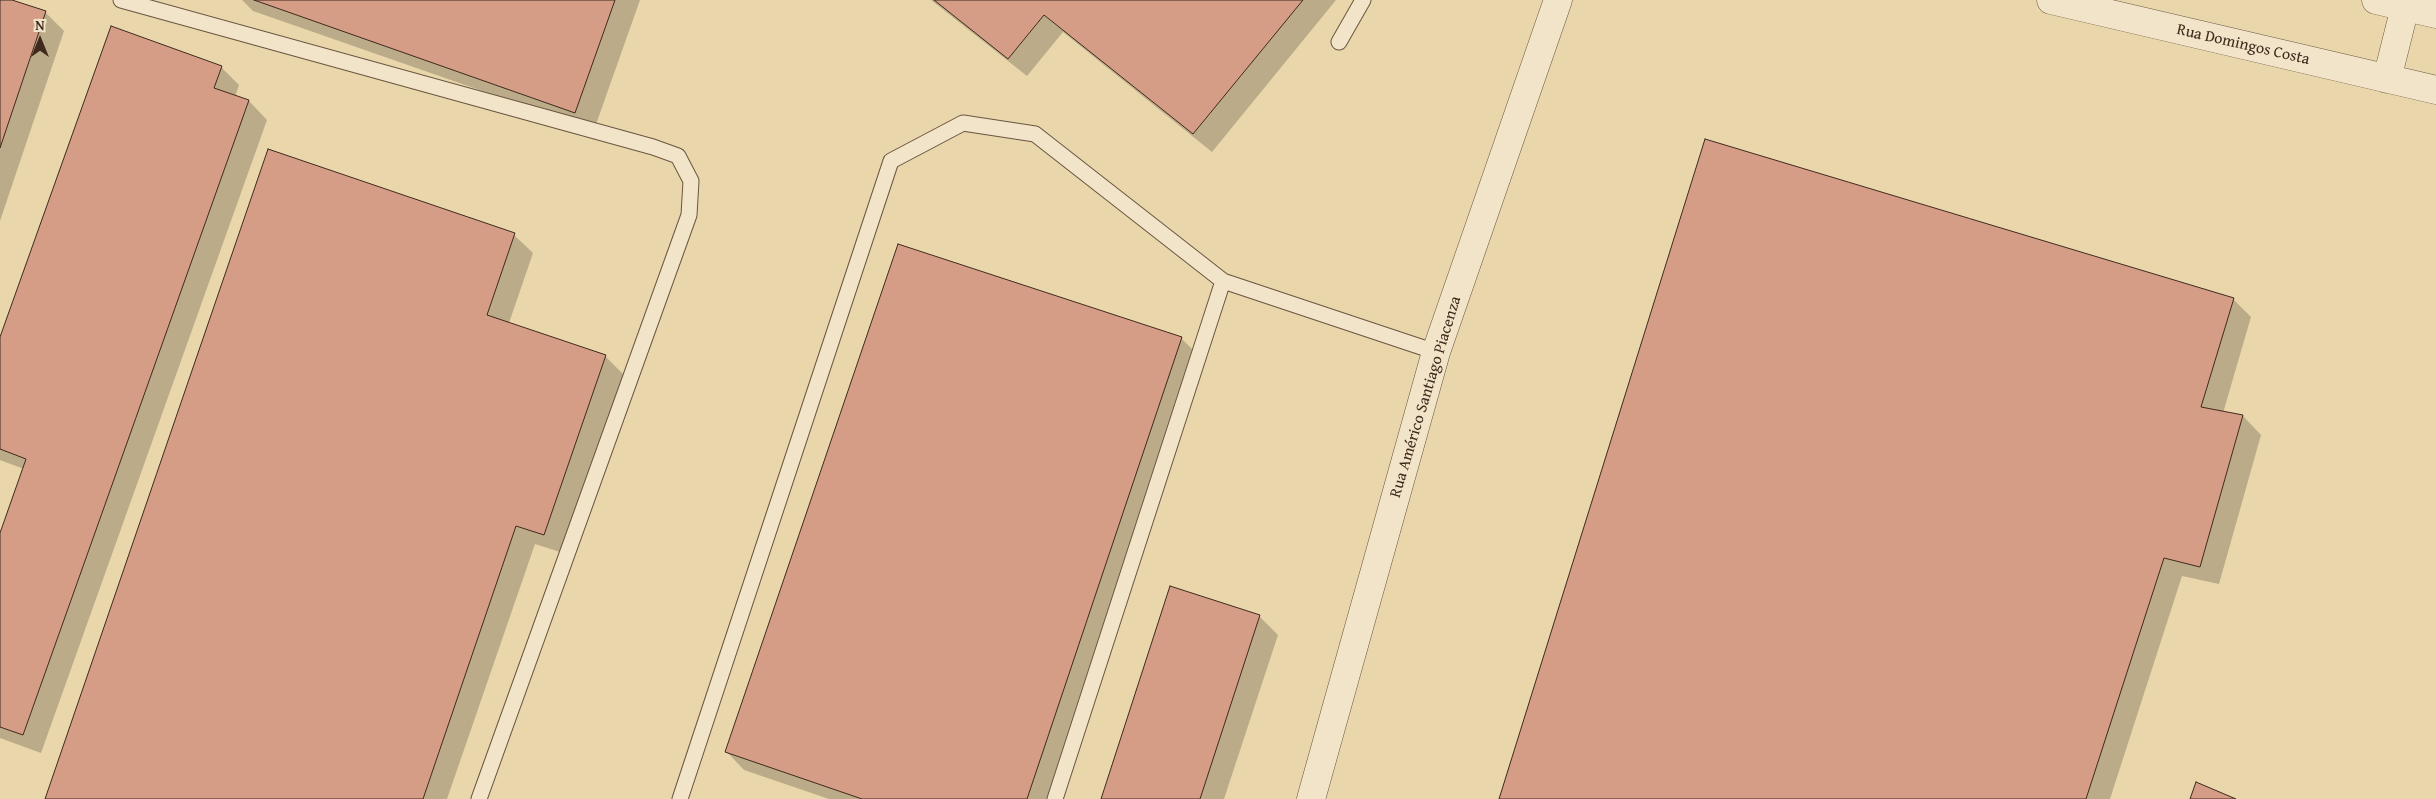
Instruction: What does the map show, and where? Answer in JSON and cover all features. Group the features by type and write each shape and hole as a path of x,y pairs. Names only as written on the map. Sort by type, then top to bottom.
{"street":[{"name":"Rua Américo Santiago Piacenza","path":"1311,799 1436,352 1558,0"},
{"name":"Rua Domingos Costa","path":"2051,0 2436,90"},
{"path":"2376,0 2436,14"},
{"path":"2387,79 2405,7"}],"lane":[{"path":"121,0 653,147 678,156 691,180 689,214 479,799"},
{"path":"1339,42 1363,0"},
{"path":"680,799 891,161 962,123 1035,134 1223,281 1436,352"},
{"path":"1055,799 1223,281"}],"building":[{"path":"0,0 12,0 46,11 0,148"},
{"path":"254,0 615,0 575,113"},
{"path":"934,0 1303,0 1193,134 1044,15 1008,59"},
{"path":"111,26 222,66 214,88 249,100 23,735 0,727 0,533 26,459 0,449 0,337"},
{"path":"1705,139 2234,298 2201,407 2243,415 2200,567 2164,558 2086,799 1499,799"},
{"path":"268,149 515,233 487,315 606,355 544,535 516,526 423,799 45,799"},
{"path":"898,244 1182,337 1027,799 862,799 725,752"},
{"path":"1170,586 1260,615 1200,799 1101,799"},
{"path":"2196,782 2236,799 2190,799"}]}
